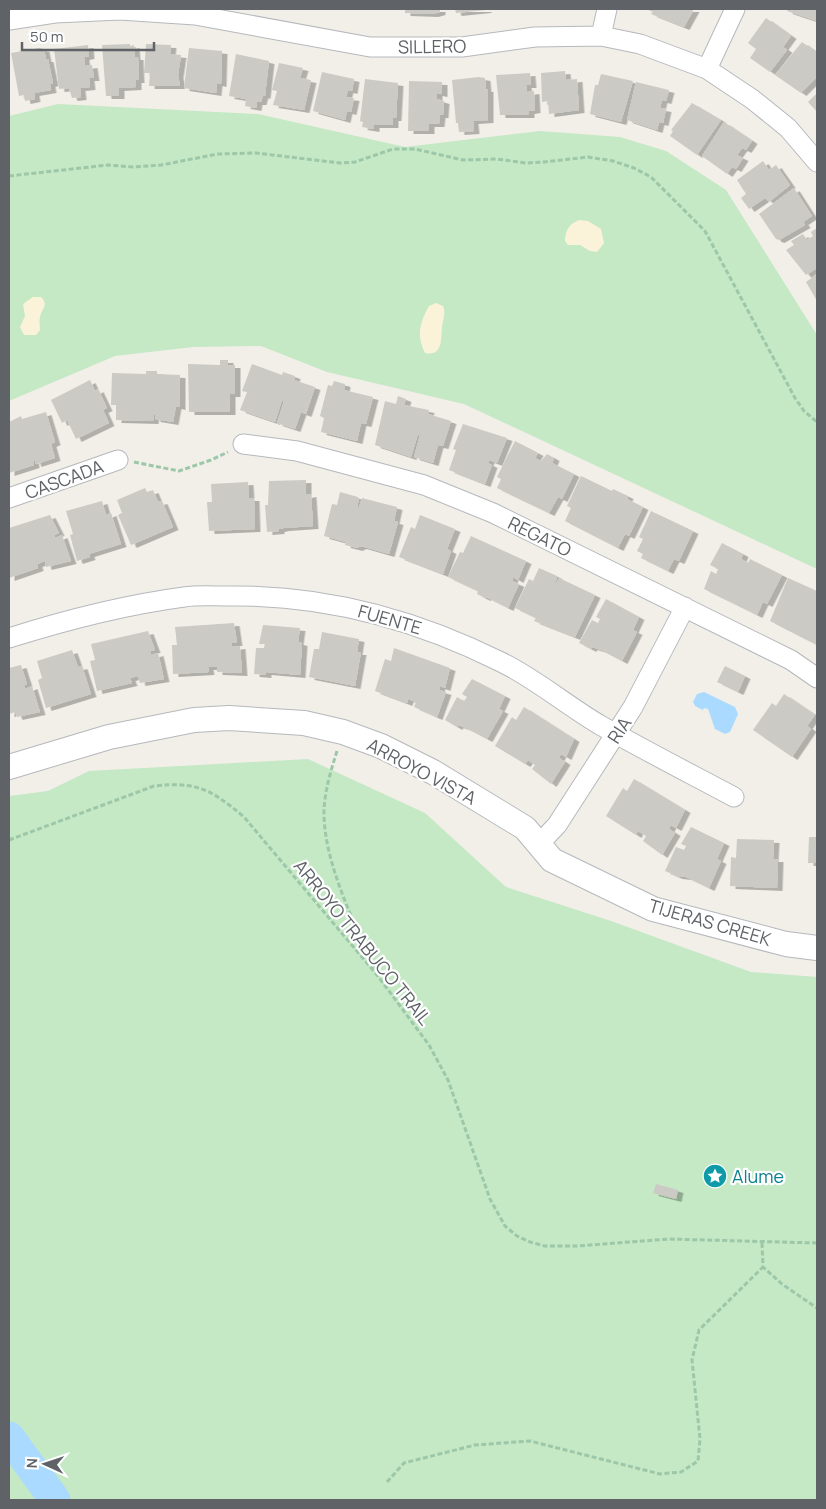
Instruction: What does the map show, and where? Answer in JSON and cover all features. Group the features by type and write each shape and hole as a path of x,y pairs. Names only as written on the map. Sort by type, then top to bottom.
{"street":[{"path":"601,36 607,9"},
{"path":"707,69 735,9"},
{"name":"SILLERO","path":"9,20 55,13 120,10 186,14 370,47 462,48 536,37 601,36 640,44 707,69 752,99 788,128 817,162"},
{"name":"REGATO","path":"243,444 297,451 424,485 493,513 791,660 817,678"},
{"name":"CASCADA","path":"9,498 118,460"},
{"name":"FUENTE","path":"9,638 69,619 185,597 249,595 316,600 394,618 448,637 503,663 617,734 734,797"},
{"name":"RIA","path":"545,852 557,825 617,734 662,655 685,607"},
{"name":"ARROYO VISTA","path":"9,767 109,737 194,720 229,718 273,720 343,732 381,746 433,772 525,828 545,852"},
{"name":"TIJERAS CREEK","path":"545,852 672,916 786,944 817,948"}],"path":[{"path":"9,176 108,165 133,167 161,165 218,154 256,153 340,163 355,162 393,149 415,149 463,160 497,159 544,162 588,157 613,161 634,168 651,177 706,231 795,398 804,411 817,422"},
{"path":"118,460 150,464 179,471 211,460 243,444"},
{"path":"343,732 329,778 324,811 332,866 377,974"},
{"name":"ARROYO TRABUCO TRAIL","path":"9,840 154,786 178,783 202,788 224,800 244,817 377,974 434,1054 448,1080 490,1199 505,1226 517,1236 545,1246 577,1246 669,1239 817,1243"},
{"path":"762,1243 763,1267 782,1284 817,1308"},
{"path":"387,1482 404,1463 475,1445 530,1441 660,1474 681,1472 698,1461 700,1438 692,1360 698,1330 763,1267"}],"green space":[{"path":"58,104 258,114 405,147 540,131 620,137 666,151 726,190 817,335 817,569 464,404 327,372 261,346 193,347 115,356 9,401 9,116"},
{"path":"308,759 425,813 506,887 611,921 751,972 817,977 817,1500 9,1500 9,796 48,791 89,771"}],"sand":[{"path":"579,220 588,221 601,229 604,243 597,252 590,251 580,245 568,245 565,241 568,228"},
{"path":"33,297 41,297 44,302 40,319 40,330 36,335 24,335 20,327 25,316 23,304"},
{"path":"436,303 443,306 444,311 440,346 435,352 425,353 420,335 421,323 429,306"}],"water":[{"path":"704,692 735,707 738,714 730,732 725,734 715,729 708,709 704,708 703,710 695,706 693,702 697,694"}],"building":[{"path":"405,9 440,9 440,12 433,14 405,13"},
{"path":"455,9 486,9 486,10 456,13"},
{"path":"646,9 694,9 684,27 651,14 653,12"},
{"path":"788,9 817,9 817,21 787,11"},
{"path":"766,18 791,36 783,47 787,50 770,72 750,58 756,49 748,43"},
{"path":"802,42 817,53 817,77 801,93 775,75"},
{"path":"130,44 130,46 134,45 135,57 138,57 139,80 136,80 136,87 119,88 119,96 106,96 102,45"},
{"path":"146,44 171,45 170,54 181,55 178,75 180,86 149,86 150,73 144,73"},
{"path":"88,45 89,56 84,57 85,66 92,65 94,78 89,78 90,87 80,88 81,97 72,98 69,88 59,89 54,49"},
{"path":"39,48 44,49 46,59 48,59 53,83 50,84 51,90 34,93 35,99 25,101 24,95 19,96 11,53"},
{"path":"189,48 222,51 221,84 217,83 216,93 184,88"},
{"path":"236,54 269,61 265,96 263,95 261,102 257,102 256,108 245,106 246,99 229,96"},
{"path":"279,63 303,68 300,78 311,80 304,110 273,105 277,91 272,90"},
{"path":"565,71 566,80 577,79 579,110 549,114 548,101 542,102 541,73"},
{"path":"322,72 354,79 352,91 348,90 346,97 354,98 351,112 347,111 345,120 313,111"},
{"path":"530,73 531,85 526,85 527,92 534,91 535,110 529,111 529,115 500,115 496,75"},
{"path":"601,74 633,81 621,122 590,114 595,85 598,85"},
{"path":"485,78 486,89 488,89 488,120 473,121 474,131 459,132 458,123 456,123 452,80"},
{"path":"365,79 398,83 396,118 393,118 393,125 374,125 374,129 362,127 363,122 360,121"},
{"path":"409,81 442,82 442,94 437,93 437,99 444,101 443,115 440,115 439,124 429,124 429,131 408,131"},
{"path":"636,82 669,90 666,101 662,100 660,108 666,109 663,123 659,122 657,130 627,120"},
{"path":"817,93 817,112 808,102"},
{"path":"692,103 721,120 697,155 670,136 673,131 671,130"},
{"path":"724,122 752,141 746,150 742,148 737,155 743,158 736,169 732,167 727,174 702,156"},
{"path":"763,161 769,170 776,165 790,185 769,202 765,198 749,209 741,198 746,194 737,180"},
{"path":"794,188 812,216 803,222 805,225 779,240 776,239 759,214"},
{"path":"817,228 817,268 806,275 786,250 794,245 791,241 803,234 807,240 813,236 811,232"},
{"path":"817,274 817,301 806,282"},
{"path":"220,360 228,360 228,365 235,365 235,394 230,394 230,412 189,412 188,364 220,365"},
{"path":"252,364 282,375 283,372 295,376 294,380 315,387 306,414 301,412 295,429 277,423 284,401 282,400 275,422 240,410 247,392 242,391"},
{"path":"146,371 157,371 157,374 180,375 180,407 176,406 173,422 155,419 155,410 153,421 116,420 116,405 111,405 112,373 146,374"},
{"path":"90,380 95,391 98,389 107,408 103,410 109,423 76,439 67,420 62,423 51,400"},
{"path":"334,381 345,384 344,390 373,397 366,424 361,423 357,441 321,432 324,418 320,416 328,385 332,386"},
{"path":"398,396 406,399 404,405 429,410 428,414 451,421 443,446 438,445 433,463 414,457 420,435 418,434 411,457 375,445 385,401 396,404"},
{"path":"46,412 55,442 51,444 55,458 36,464 33,455 34,465 9,473 9,422 21,416 22,419"},
{"path":"463,424 507,438 497,463 489,460 488,463 492,465 485,484 449,470 456,450 453,449"},
{"path":"515,441 538,453 535,458 541,461 547,454 554,458 552,463 574,474 562,499 558,497 549,513 497,488 501,479 497,477"},
{"path":"581,476 612,491 613,489 628,496 627,499 643,507 629,536 625,534 618,548 565,521 571,508 567,506"},
{"path":"306,480 306,495 311,494 313,526 284,528 279,529 279,531 267,532 265,505 268,505 269,481"},
{"path":"248,482 249,498 254,498 255,529 209,531 207,502 212,502 211,484"},
{"path":"145,488 147,492 153,490 158,502 162,501 173,527 131,545 118,515 122,513 117,500"},
{"path":"340,492 358,497 357,507 359,507 362,498 397,507 394,521 398,522 389,554 361,546 357,548 345,545 346,542 324,536 332,504 337,505"},
{"path":"102,501 106,515 111,513 121,544 89,554 90,557 77,561 70,535 73,534 66,511"},
{"path":"651,511 693,531 679,561 674,559 668,571 641,558 643,554 637,551 643,539 639,537"},
{"path":"50,515 59,533 54,535 55,538 62,535 71,561 46,567 45,561 37,564 38,568 9,578 9,528"},
{"path":"420,515 455,529 447,549 451,551 443,574 399,557 411,527 415,529"},
{"path":"471,536 526,561 518,580 513,577 512,581 519,584 508,608 477,594 478,591 448,577 460,552 463,553"},
{"path":"722,543 743,554 741,559 748,563 750,559 782,575 767,604 763,602 757,615 704,589 711,571 716,574 718,569 710,565"},
{"path":"539,568 557,576 555,586 559,578 595,595 575,637 534,621 536,618 515,608 529,579 533,581"},
{"path":"788,578 817,591 817,645 770,621"},
{"path":"606,599 639,617 633,630 637,632 622,661 601,650 592,647 591,649 579,643 592,620 598,623 600,619 596,617"},
{"path":"234,623 237,643 232,643 232,647 240,646 242,673 217,672 217,667 208,667 209,672 173,674 172,645 177,645 175,627"},
{"path":"263,625 300,628 298,642 302,643 300,675 266,672 266,675 254,674 256,648 264,648 265,644 259,644"},
{"path":"148,631 155,650 150,651 151,655 158,653 164,679 140,683 138,676 130,678 132,683 97,691 90,661 95,660 91,644"},
{"path":"322,632 359,639 357,652 361,652 355,686 309,677 314,649 319,649"},
{"path":"394,648 450,668 445,688 440,686 439,690 446,692 437,717 414,707 416,702 408,699 407,703 375,691 385,659 391,661"},
{"path":"72,650 78,667 82,666 91,694 46,708 38,680 42,678 37,661"},
{"path":"21,665 27,684 24,685 25,689 32,686 40,712 17,717 15,712 9,714 9,668"},
{"path":"725,666 745,676 738,692 717,682"},
{"path":"472,679 505,696 499,709 503,711 487,739 445,720 457,697 464,701 467,697 462,694"},
{"path":"784,694 815,715 807,726 811,729 792,757 753,730 772,703 776,706"},
{"path":"524,707 574,739 566,757 561,754 559,758 565,762 551,784 532,769 535,765 528,760 525,764 495,746 512,717 516,720"},
{"path":"634,779 685,810 676,828 671,825 669,829 675,833 662,855 643,841 646,836 638,831 636,835 606,816 623,788 627,791"},
{"path":"691,827 724,843 717,859 721,861 709,888 686,877 677,876 665,871 676,847 684,850 686,846 681,844"},
{"path":"809,837 817,837 817,863 808,863"},
{"path":"737,839 774,840 773,859 778,859 777,888 730,886 731,857 736,858"},
{"path":"656,1184 678,1190 676,1199 653,1193"}],"waterway":[{"path":"9,1437 55,1500"}],"place":[{"name":"Alume","path":"715,1176"}]}
